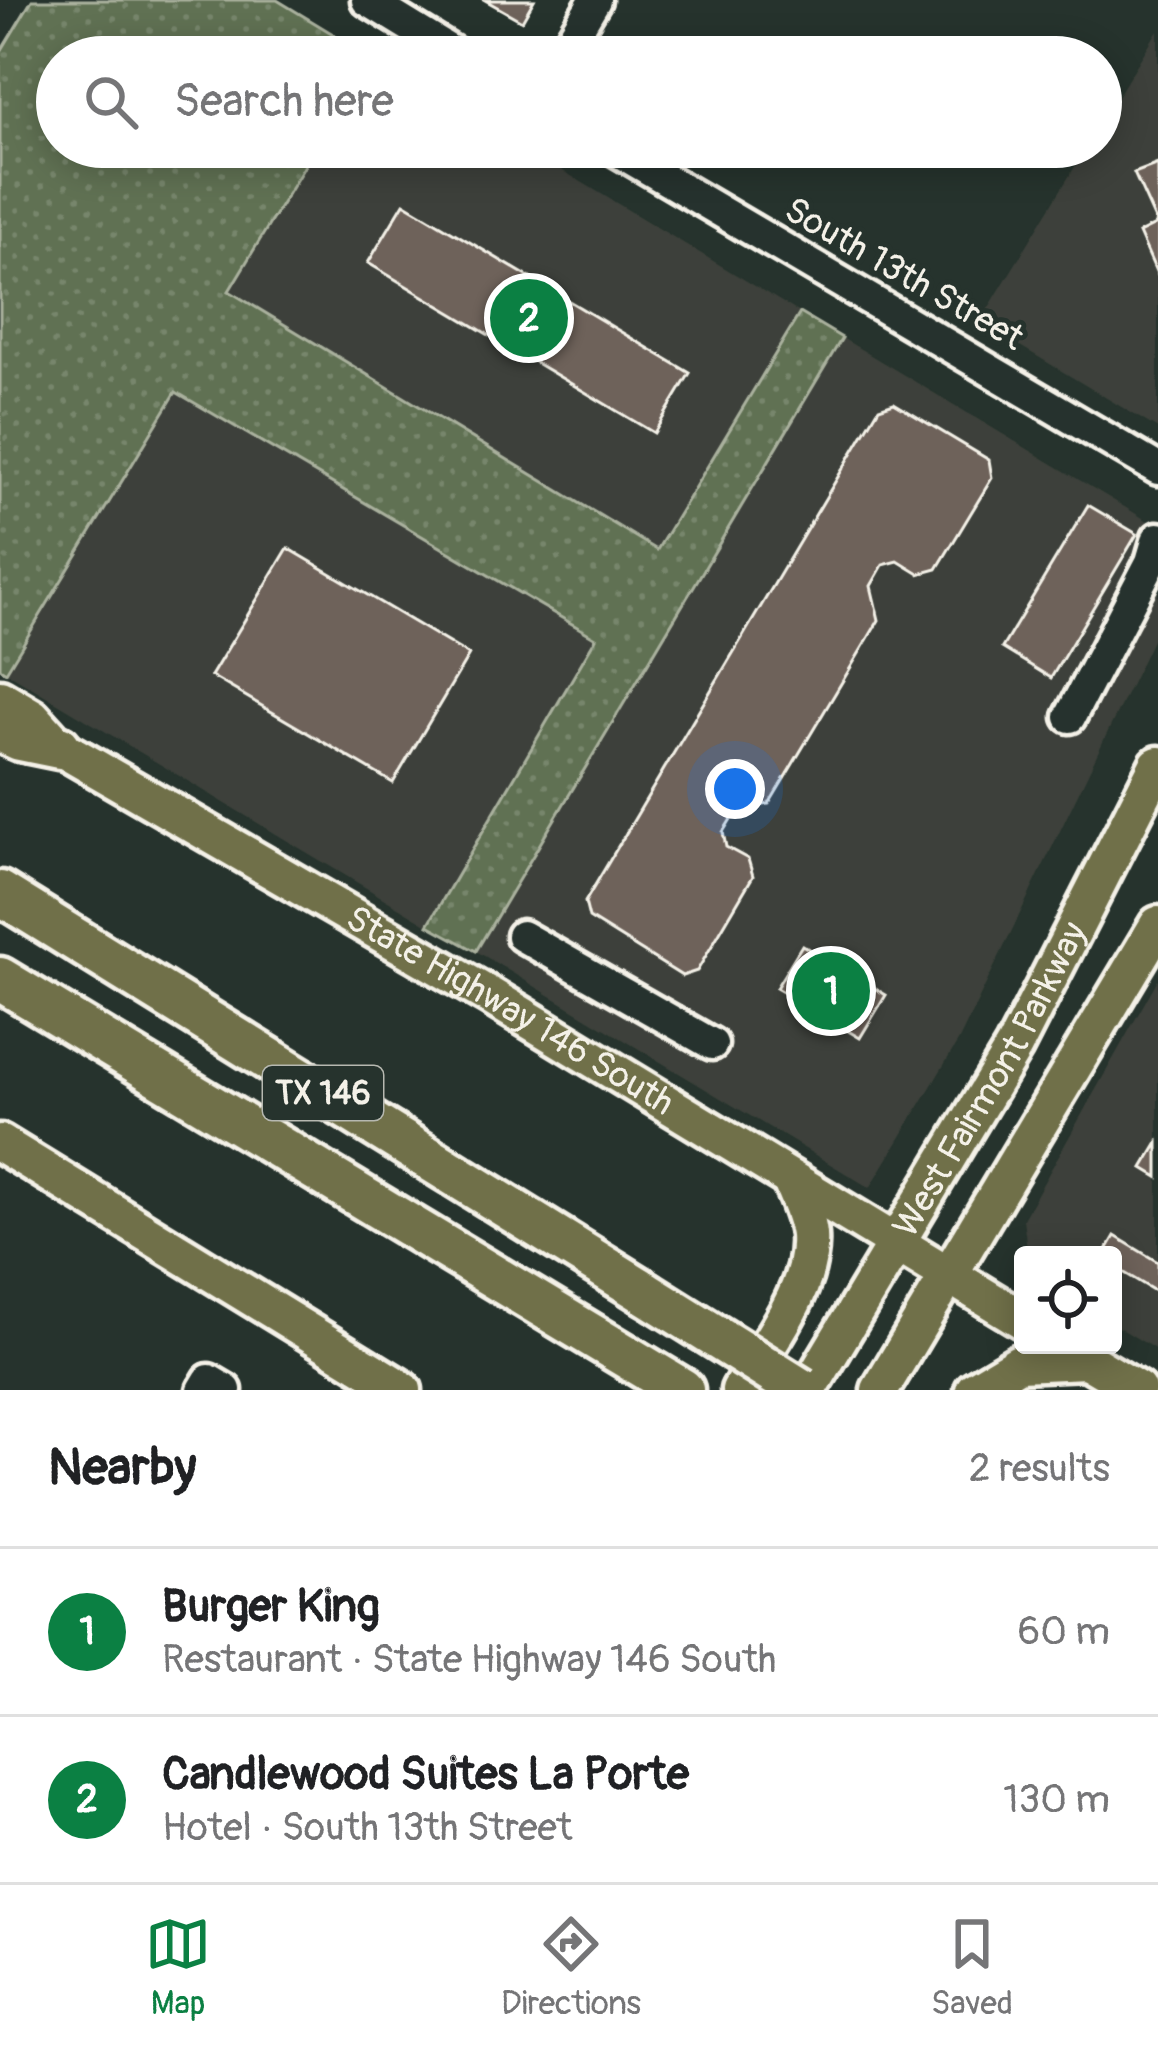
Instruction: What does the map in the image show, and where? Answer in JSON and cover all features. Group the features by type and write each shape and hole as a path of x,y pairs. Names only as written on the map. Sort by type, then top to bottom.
{"highway":[{"path":"0,730 59,747"},
{"name":"TX 146","path":"0,893 805,1390"},
{"name":"TX 146","path":"0,980 682,1390"}],"main road":[{"name":"State Highway 146 South","path":"0,698 32,717 59,747 490,996 1014,1314"},
{"name":"West Fairmont Parkway","path":"805,1390 1014,1047 1158,765"},
{"name":"West Fairmont Parkway","path":"880,1390 1158,925"},
{"path":"0,1143 403,1390"},
{"path":"740,1390 798,1289 808,1260 809,1233 791,1181"},
{"path":"974,1390 1019,1363 1064,1354"},
{"path":"1077,1354 1137,1390"}],"street":[{"path":"367,0 426,36"},
{"path":"574,36 596,0"},
{"name":"South 13th Street","path":"647,168 1158,469"},
{"path":"1070,717 1151,562 1158,538"},
{"path":"523,936 712,1044"},
{"path":"203,1390 209,1380 226,1390"}],"shaded area":[{"path":"1158,30 1158,429 980,322 1074,168 1122,168 1122,89"},
{"path":"303,168 558,168 800,313 657,551 228,290"},
{"path":"842,338 1158,527 1158,628 959,1040 870,1188 476,951"},
{"path":"176,392 597,639 428,925 6,672"},
{"path":"1158,979 1158,1351 1122,1329 1122,1246 1027,1246 1023,1219"}],"green space":[{"path":"32,0 277,0 336,36 36,36 36,168 303,168 229,291 657,550 800,313 842,338 476,951 428,925 596,638 176,392 6,672 0,668 0,53"}],"building":[{"path":"485,0 534,0 522,21"},
{"path":"1158,164 1158,276 1139,233 1157,224 1134,173"},
{"path":"404,203 690,373 654,433 368,263"},
{"path":"894,403 989,460 992,478 937,569 919,574 898,561 883,565 871,586 879,620 769,804 736,811 723,832 726,847 748,859 753,876 697,971 682,976 589,918 585,902 879,408"},
{"path":"1088,505 1137,534 1051,678 1002,648"},
{"path":"288,548 469,655 393,783 211,676"},
{"path":"802,945 886,995 860,1038 776,988"},
{"path":"1158,1143 1158,1177 1143,1168"},
{"path":"1115,1236 1158,1262 1158,1293 1122,1271 1122,1246 1109,1246"}],"place":[{"name":"Candlewood Suites La Porte","path":"529,318"},
{"name":"Burger King","path":"831,991"}]}
